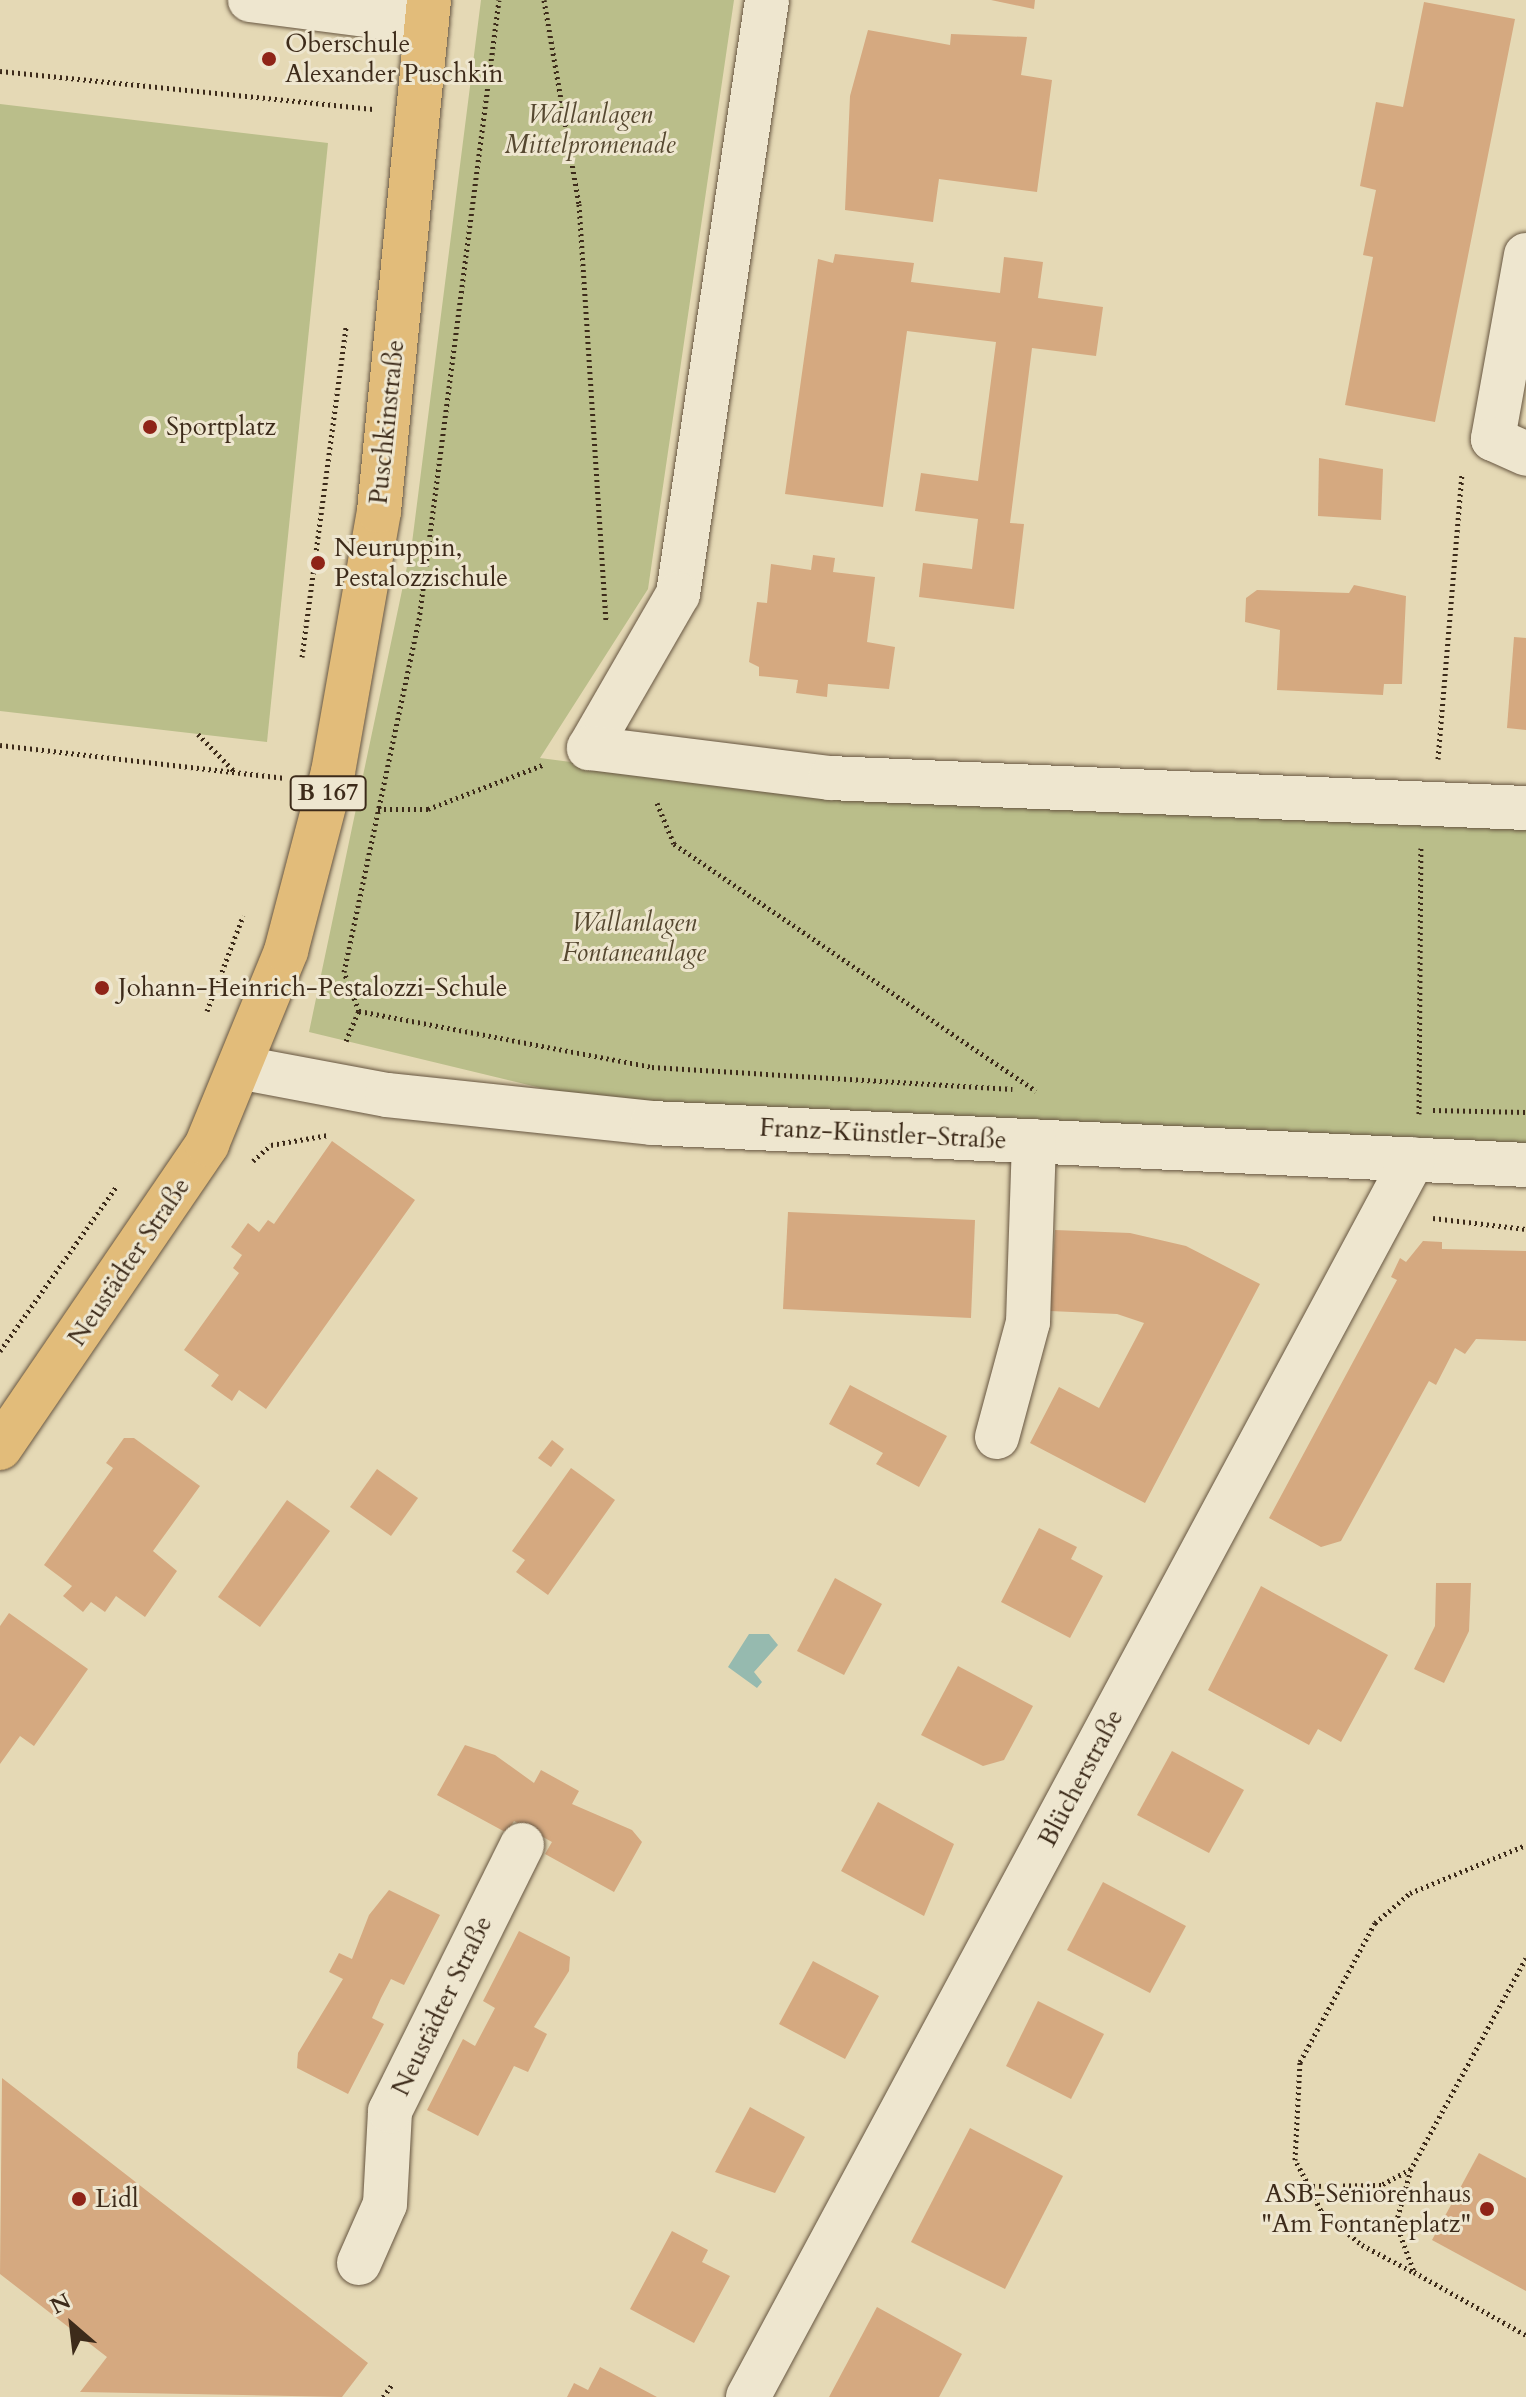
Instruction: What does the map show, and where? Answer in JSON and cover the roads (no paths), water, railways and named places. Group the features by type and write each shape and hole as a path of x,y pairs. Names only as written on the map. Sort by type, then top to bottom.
{"main road":[{"name":"Puschkinstraße","path":"243,1068 286,951 336,756 379,511 396,111 428,11"},
{"name":"Neustädter Straße","path":"0,1448 207,1144 243,1068"}],"street":[{"path":"250,0 428,11"},
{"path":"767,0 678,594 589,748 830,778 1526,808"},
{"path":"1506,432 1526,255"},
{"name":"Franz-Künstler-Straße","path":"243,1068 387,1095 652,1123 1526,1165"},
{"path":"997,1437 1028,1322 1034,1141"},
{"name":"Blücherstraße","path":"748,2397 1413,1159"},
{"name":"Neustädter Straße","path":"359,2263 385,2204 390,2111 522,1845"}],"water":[{"path":"749,1634 769,1634 778,1645 754,1672 762,1682 757,1688 728,1667"}],"place":[{"name":"Oberschule Alexander Puschkin","path":"269,59"},
{"name":"Sportplatz","path":"150,427"},
{"name":"Neuruppin, Pestalozzischule","path":"318,563"},
{"name":"Johann-Heinrich-Pestalozzi-Schule","path":"102,988"},
{"name":"Lidl","path":"79,2199"},
{"name":"ASB-Seniorenhaus \"Am Fontaneplatz\"","path":"1487,2209"}],"park label":[{"name":"Wallanlagen Mittelpromenade","path":"590,130"},
{"name":"Wallanlagen Fontaneanlage","path":"634,938"}]}
